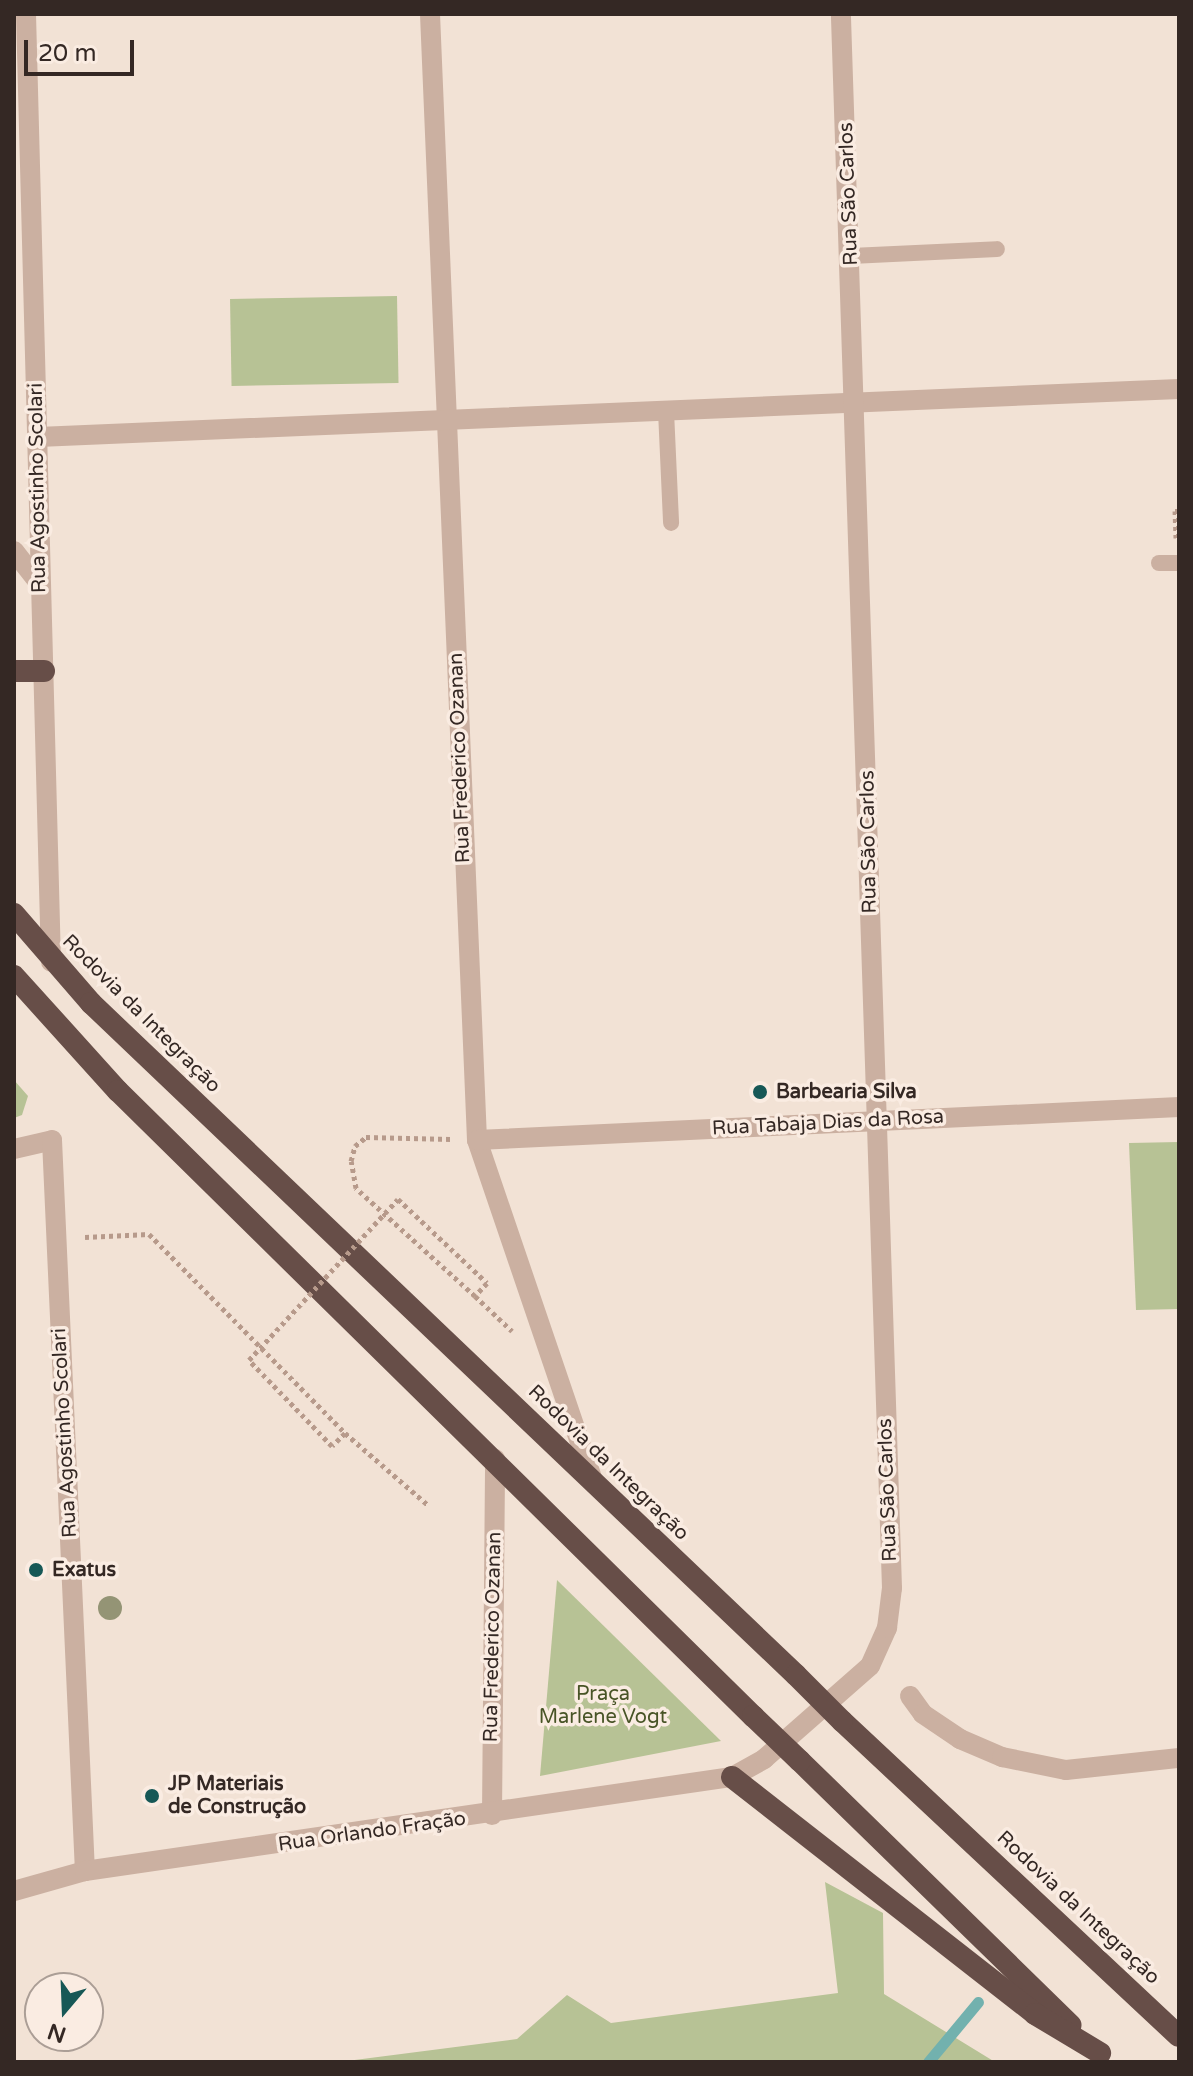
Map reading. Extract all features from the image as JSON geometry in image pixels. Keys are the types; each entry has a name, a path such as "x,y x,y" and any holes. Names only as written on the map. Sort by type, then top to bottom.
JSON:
{"highway":[{"path":"14,671 44,671"},
{"name":"Rodovia da Integração","path":"14,914 51,962 842,1721 1179,2036"},
{"path":"14,976 118,1091 1105,2058"},
{"path":"732,1777 1035,2014 1105,2058"}],"street":[{"name":"Rua Agostinho Scolari","path":"26,14 38,437 37,580 44,671 51,962"},
{"name":"Rua Frederico Ozanan","path":"430,14 443,420 477,1140 594,1483"},
{"name":"Rua São Carlos","path":"732,1777 764,1759 870,1666 887,1628 892,1588 876,1121 858,403 841,14"},
{"path":"38,437 1179,389"},
{"path":"14,551 37,580"},
{"name":"Rua Tabaja Dias da Rosa","path":"477,1140 1179,1107"},
{"name":"Rua Agostinho Scolari","path":"14,1149 52,1140 85,1871"},
{"name":"Rua Frederico Ozanan","path":"492,1815 495,1459"},
{"path":"910,1696 923,1714 960,1739 1002,1757 1066,1770 1179,1758"},
{"name":"Rua Orlando Fração","path":"14,1891 85,1871 492,1815 732,1777"}],"lane":[{"path":"851,256 997,249"},
{"path":"666,411 671,523"},
{"path":"1159,563 1179,563"}],"path":[{"path":"477,1140 366,1137 355,1146 351,1161 356,1188 506,1328"},
{"path":"345,1433 332,1446 249,1360 398,1199 487,1283 475,1296"},
{"path":"56,1239 149,1234 345,1433 428,1505"}],"green space":[{"path":"397,296 399,383 232,386 230,299"},
{"path":"14,1080 28,1096 22,1115 14,1118"},
{"path":"1179,1142 1179,1309 1136,1310 1129,1143"},
{"name":"Praça Marlene Vogt","path":"557,1580 721,1741 540,1776"},
{"path":"825,1882 883,1913 884,1994 995,2062 339,2062 517,2039 567,1995 611,2023 838,1993"}],"waterway":[{"path":"928,2062 978,2002"}],"place":[{"name":"Barbearia Silva","path":"760,1092"},
{"name":"Exatus","path":"36,1570"},
{"name":"JP Materiais de Construção","path":"152,1796"}]}
